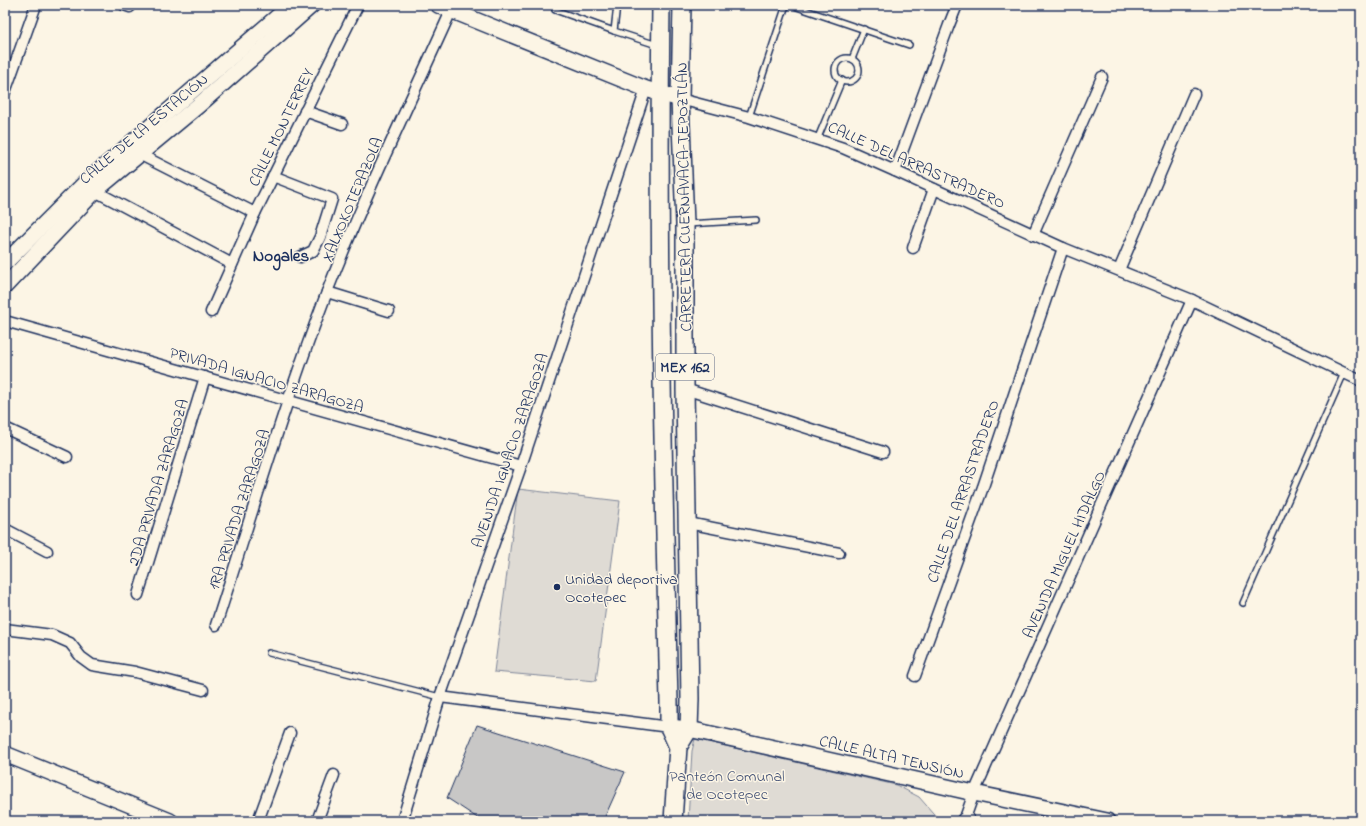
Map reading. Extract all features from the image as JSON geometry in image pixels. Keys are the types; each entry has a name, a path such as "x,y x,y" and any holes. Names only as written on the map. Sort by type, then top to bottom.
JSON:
{"main road":[{"name":"CARRETERA CUERNAVACA-TEPOZTLÁN","path":"661,5 660,46 653,91 669,727 678,747"},
{"name":"CARRETERA CUERNAVACA-TEPOZTLÁN","path":"673,821 678,747 689,729 690,700 685,389 685,224 680,99 682,5"}],"street":[{"path":"5,92 36,5"},
{"name":"CALLE DE LA ESTACIÓN","path":"5,263 83,185 125,147 184,99 291,5"},
{"name":"CALLE DE LA ESTACIÓN","path":"5,286 95,191 200,104 312,5"},
{"name":"CALLE MONTERREY","path":"211,312 255,213 304,111 358,5"},
{"path":"895,171 957,5"},
{"name":"CALLE DEL ARRASTRADERO","path":"444,8 653,91 749,117 843,148 1033,235 1192,300 1361,381"},
{"name":"XALXOKOTEPAZOLA","path":"288,402 327,292 444,8"},
{"path":"1033,235 1102,77"},
{"name":"AVENIDA IGNACIO ZARAGOZA","path":"402,821 440,697 653,91"},
{"path":"1119,270 1194,94"},
{"path":"304,111 342,124"},
{"path":"125,147 255,213"},
{"path":"273,176 332,199 320,237 313,251 300,257"},
{"path":"913,248 934,189"},
{"path":"95,191 232,264"},
{"name":"CALLE DEL ARRASTRADERO","path":"915,676 983,487 1063,248"},
{"path":"327,292 389,311"},
{"name":"AVENIDA MIGUEL HIDALGO","path":"965,821 974,793 1192,300"},
{"name":"PRIVADA IGNACIO ZARAGOZA","path":"5,321 288,402 521,466"},
{"name":"2DA PRIVADA ZARAGOZA","path":"138,596 204,377"},
{"path":"685,389 883,452"},
{"name":"1RA PRIVADA ZARAGOZA","path":"216,625 288,402"},
{"path":"5,428 67,457"},
{"path":"688,523 840,553"},
{"path":"5,529 47,551"},
{"path":"5,629 52,635 70,642 81,657 92,665 135,672 203,690"},
{"path":"440,697 669,727"},
{"name":"CALLE ALTA TENSIÓN","path":"669,727 689,729 974,793 1107,821"},
{"path":"258,821 290,732"},
{"path":"5,754 170,821"},
{"path":"317,821 334,775"}],"lane":[{"path":"556,5 555,10 660,46"},
{"path":"614,31 617,5"},
{"path":"749,117 788,6 909,44"},
{"path":"852,59 864,29"},
{"path":"842,59 852,59 857,62 859,73 857,78 847,82 838,77 836,67 838,62 842,59"},
{"path":"816,140 842,80"},
{"path":"685,224 756,220"},
{"path":"1243,603 1344,373"},
{"path":"269,653 440,697"}],"green space":[{"name":"Unidad deportiva Ocotepec","path":"518,489 620,501 596,681 494,672"},
{"name":"Panteón Comunal de Ocotepec","path":"695,739 896,785 919,797 940,821 688,821 692,751"}],"building":[{"path":"477,725 625,772 603,821 482,821 447,798"}],"place":[{"name":"Unidad deportiva Ocotepec","path":"557,587"}],"district":[{"name":"Nogales","path":"281,255"}]}
